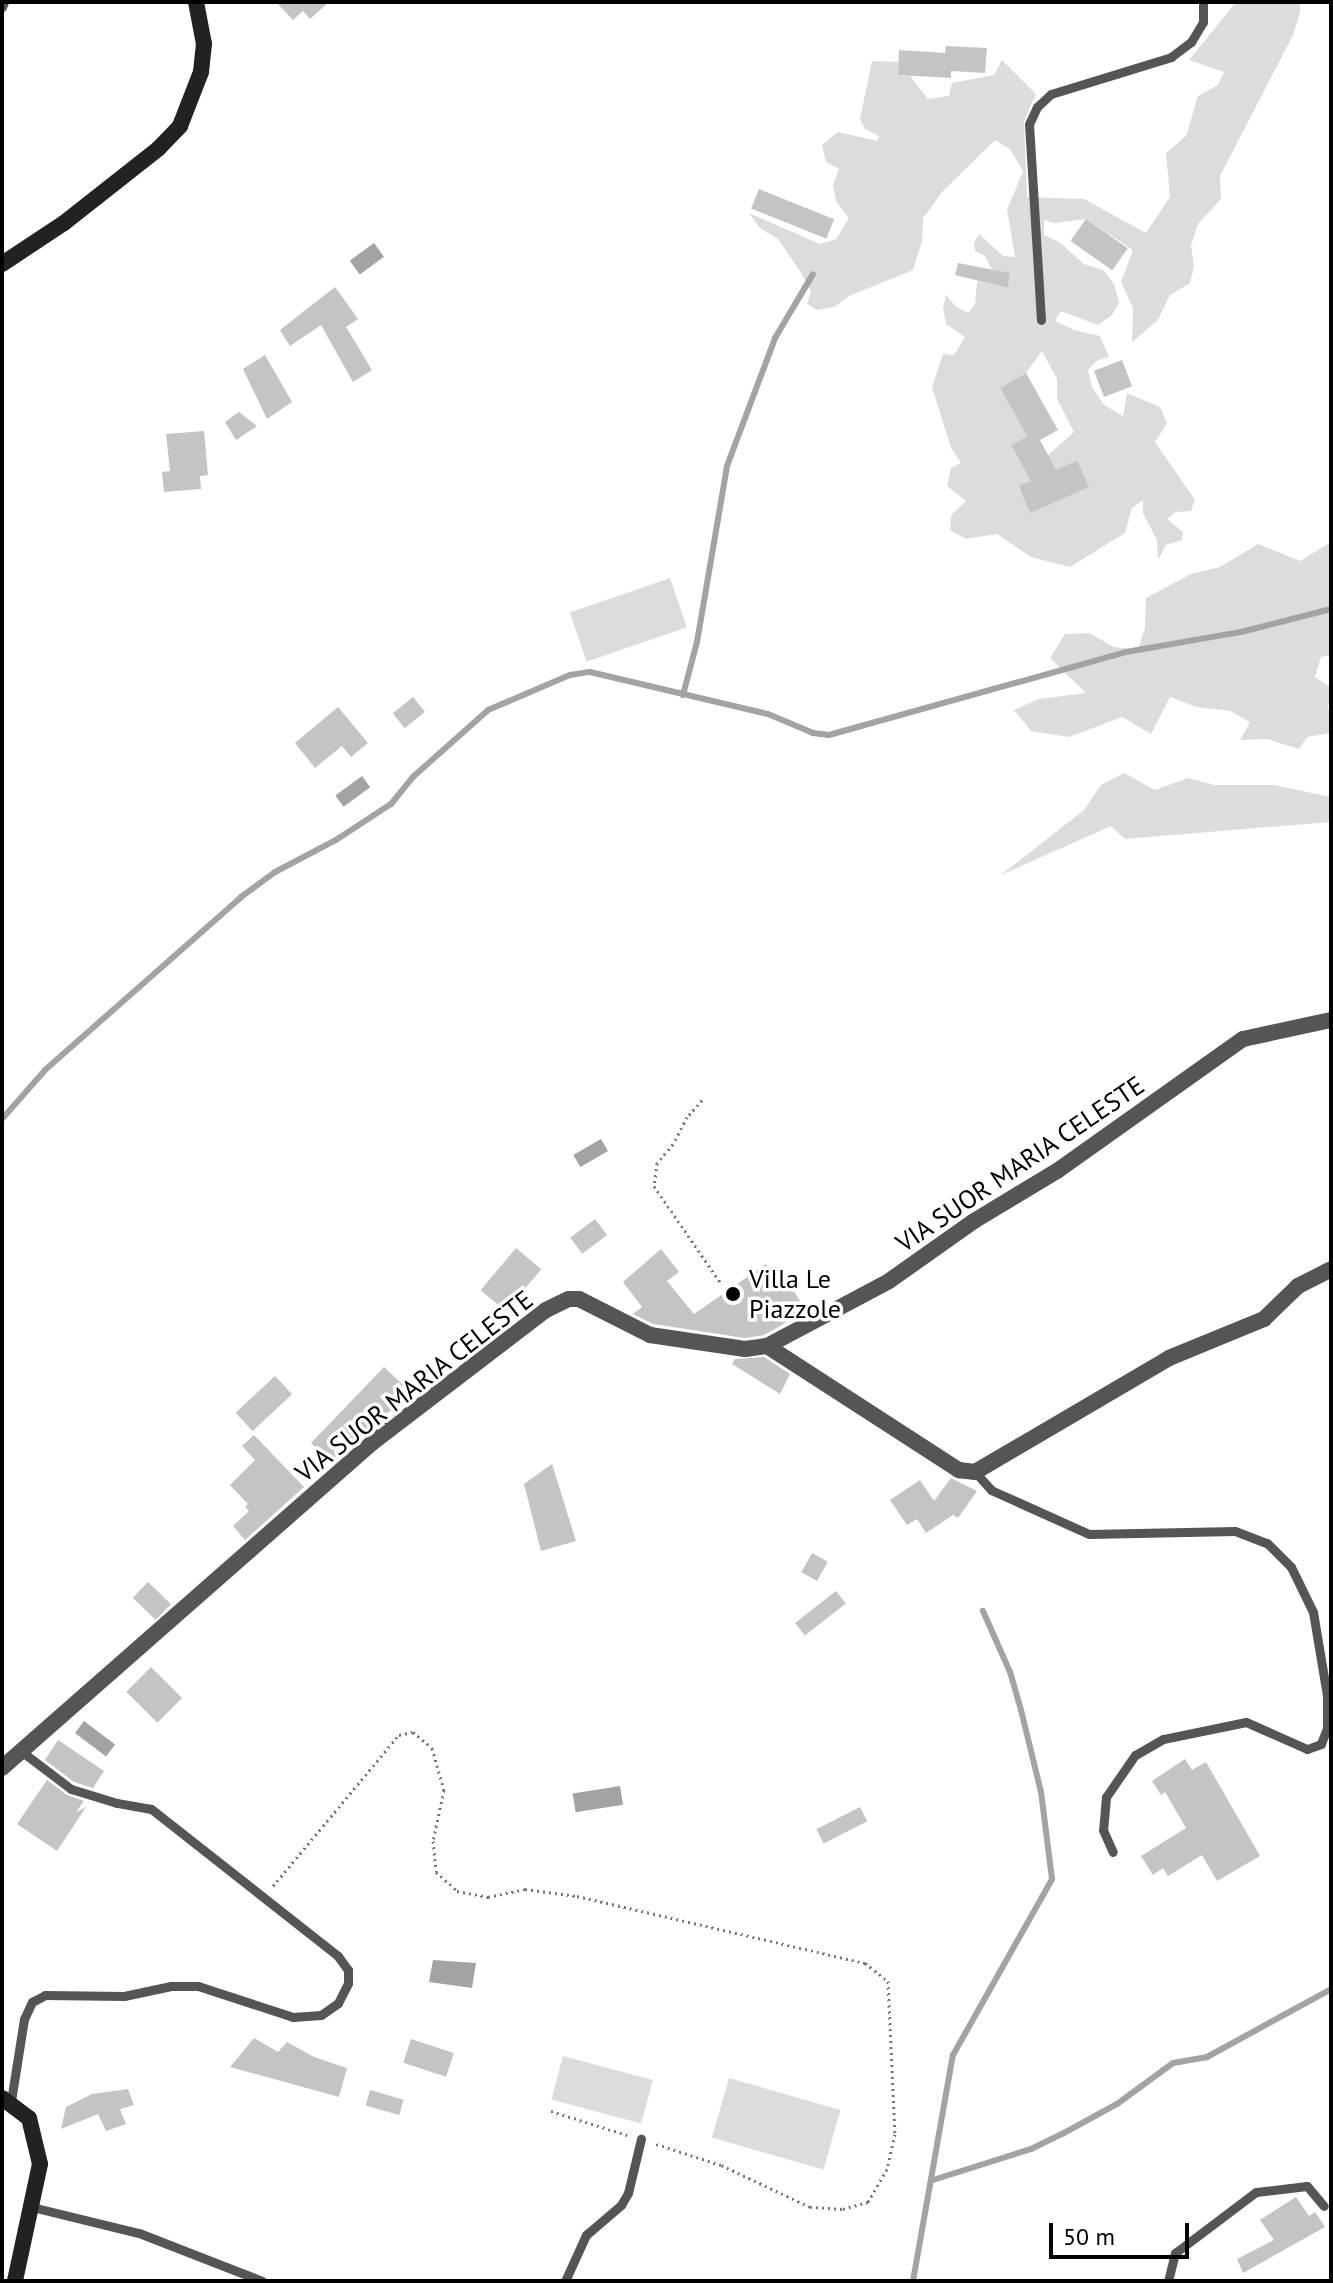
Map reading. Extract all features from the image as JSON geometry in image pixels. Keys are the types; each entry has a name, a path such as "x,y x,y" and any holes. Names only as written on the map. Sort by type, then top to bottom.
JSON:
{"street":[{"path":"2,264 64,223 158,149 180,126 201,72 204,44 196,2"},
{"name":"VIA SUOR MARIA CELESTE","path":"2,1768 372,1443 546,1310 569,1299 579,1299 650,1335 745,1349 767,1346 889,1281 974,1221 1057,1171 1243,1039 1331,1020"},
{"path":"767,1346 959,1470 975,1472 1169,1358 1264,1319 1298,1286 1331,1269"},
{"path":"6,2099 29,2118 37,2139 40,2164 15,2281"}],"lane":[{"path":"1041,320 1029,124 1037,107 1051,94 1171,57 1191,42 1203,22 1203,2"},
{"path":"975,1472 991,1490 1089,1534 1235,1531 1267,1543 1291,1567 1313,1612 1327,1696 1327,1728 1321,1744 1307,1749 1246,1722 1163,1739 1135,1755 1106,1797 1103,1830 1113,1852"},
{"path":"6,2099 24,2019 32,2002 45,1995 124,1996 171,1986 198,1986 293,2017 321,2015 338,2003 348,1983 348,1970 338,1956 151,1809 117,1803 71,1789 21,1751"},
{"path":"565,2281 586,2235 621,2205 628,2193 641,2139"},
{"path":"1168,2281 1175,2253 1256,2192 1307,2186 1324,2206"},
{"path":"32,2207 139,2233 262,2281"}],"path":[{"path":"702,1100 657,1163 654,1186 722,1285"},
{"path":"263,1898 399,1735 413,1732 432,1748 444,1790 433,1841 436,1872 457,1891 488,1897 525,1889 577,1896 865,1963 888,1981 895,2134 887,2169 868,2202 842,2209 810,2207 721,2165 551,2111"}],"shaded area":[{"path":"1236,2 1300,2 1293,35 1220,176 1221,199 1198,224 1191,246 1194,266 1190,283 1170,295 1158,320 1132,342 1133,308 1121,282 1133,250 1086,219 1055,223 1044,220 1044,235 1059,242 1084,264 1103,270 1114,284 1119,302 1112,315 1098,325 1061,311 1055,321 1074,330 1100,336 1109,357 1096,361 1088,370 1092,387 1104,405 1123,416 1127,393 1160,407 1167,423 1155,442 1195,500 1191,511 1176,512 1167,519 1183,532 1182,540 1166,545 1158,560 1157,540 1143,513 1143,500 1132,508 1125,533 1070,567 1031,557 997,534 966,539 950,530 951,515 966,501 947,486 951,468 961,463 951,448 932,387 943,354 954,355 965,337 946,324 943,308 946,295 955,306 968,313 975,305 977,281 1008,288 1010,274 992,270 985,256 975,251 974,243 979,234 1003,256 1015,257 1007,210 1023,171 1010,149 995,140 943,191 923,218 922,241 913,270 849,296 834,307 817,310 807,304 811,291 800,271 778,239 760,228 749,213 820,244 836,239 849,218 836,201 833,185 839,169 826,162 822,145 838,132 877,141 879,136 865,129 860,119 872,61 898,62 898,75 910,76 928,99 949,96 952,83 994,75 1002,60 1036,94 1024,121 1027,197 1084,199 1146,233 1170,197 1166,153 1186,136 1198,96 1218,85 1224,72 1189,60","holes":["1042,351 1057,379 1057,399 1074,432 1048,455 1024,468 1011,445 1027,436 1000,388 1026,373"]},
{"path":"374,243 384,257 360,274 350,261"},
{"path":"1331,542 1331,655 1321,657 1315,677 1331,688 1328,708 1331,733 1307,737 1299,749 1267,739 1240,740 1250,722 1230,711 1196,707 1170,697 1151,734 1122,717 1069,737 1031,731 1014,710 1039,699 1086,693 1050,658 1065,634 1089,633 1114,647 1138,650 1145,628 1146,598 1191,574 1220,567 1258,544 1300,561"},
{"path":"670,578 687,627 587,662 570,613"},
{"path":"1124,773 1155,790 1188,778 1214,785 1274,785 1331,797 1331,822 1125,839 1111,826 1001,875 1084,810 1101,785"},
{"path":"362,776 370,787 344,807 335,795"},
{"path":"601,1139 608,1151 580,1167 573,1155"},
{"path":"84,1721 115,1744 106,1756 75,1733"},
{"path":"620,1786 623,1805 576,1812 573,1794"},
{"path":"433,1960 476,1963 472,1988 429,1982"},
{"path":"563,2056 653,2080 641,2124 551,2099"},
{"path":"729,2078 841,2110 823,2170 712,2138"}],"building":[{"path":"276,2 329,2 310,19 303,11 293,20"},
{"path":"946,46 987,48 985,73 951,71 951,78 898,75 899,50 945,53"},
{"path":"759,189 834,219 826,239 751,208"},
{"path":"1086,219 1128,248 1112,270 1071,241"},
{"path":"958,263 1010,273 1008,288 955,275"},
{"path":"335,287 358,319 346,327 372,370 353,382 321,325 290,346 280,330"},
{"path":"265,355 292,402 267,419 243,369"},
{"path":"1122,360 1132,386 1104,397 1094,371"},
{"path":"1026,373 1058,430 1040,440 1056,470 1077,461 1089,487 1030,513 1019,486 1031,481 1011,445 1027,436 1000,388"},
{"path":"239,412 257,426 236,440 225,422"},
{"path":"204,431 208,475 200,476 201,489 164,492 162,472 170,471 166,434"},
{"path":"413,697 425,712 405,728 393,713"},
{"path":"338,707 368,743 351,757 342,746 315,768 295,743"},
{"path":"595,1219 607,1235 582,1254 570,1238"},
{"path":"516,1248 541,1269 506,1311 481,1290"},
{"path":"661,1249 679,1272 667,1281 694,1314 766,1264 774,1275 782,1271 806,1311 764,1335 745,1338 653,1324 633,1314 642,1307 623,1282"},
{"path":"764,1357 790,1374 780,1394 732,1364 735,1359"},
{"path":"384,1367 415,1396 387,1413 332,1463 311,1443"},
{"path":"275,1376 292,1394 253,1431 236,1413"},
{"path":"254,1435 304,1487 245,1540 233,1526 249,1511 245,1507 248,1504 230,1485 255,1460 242,1446"},
{"path":"552,1464 576,1541 541,1551 524,1484"},
{"path":"951,1478 977,1491 958,1518 953,1515 926,1533 917,1519 907,1525 890,1500 920,1480 934,1501"},
{"path":"812,1553 828,1562 817,1581 801,1572"},
{"path":"148,1582 171,1604 156,1620 133,1598"},
{"path":"836,1591 846,1604 805,1636 795,1623"},
{"path":"151,1667 182,1698 157,1723 126,1692"},
{"path":"58,1740 104,1771 93,1788 74,1782 45,1760"},
{"path":"1185,1759 1192,1770 1206,1762 1260,1856 1217,1881 1202,1855 1168,1876 1163,1868 1153,1875 1141,1856 1186,1828 1165,1792 1161,1795 1152,1781"},
{"path":"47,1780 67,1795 84,1801 76,1812 86,1807 57,1851 17,1824"},
{"path":"860,1807 867,1821 824,1844 816,1829"},
{"path":"254,2038 278,2052 287,2042 314,2057 347,2068 339,2097 230,2067"},
{"path":"411,2039 454,2053 446,2077 403,2063"},
{"path":"128,2089 134,2105 120,2109 126,2124 106,2131 98,2114 61,2129 66,2107 92,2094"},
{"path":"370,2090 404,2100 399,2115 366,2105"},
{"path":"1296,2197 1309,2216 1315,2212 1325,2227 1243,2273 1237,2259 1274,2240 1260,2220"}],"waterway":[{"path":"683,695 697,642 727,466 775,338 813,274"},
{"path":"2,1119 45,1070 241,897 275,872 336,840 391,804 414,776 488,710 570,675 590,672 768,714 813,733 829,735 1126,652 1241,632 1331,609"},
{"path":"913,2281 953,2055 1052,1879 1041,1792 1021,1710 1010,1672 983,1611"},
{"path":"933,2180 1031,2149 1117,2104 1173,2063 1207,2057 1331,1989"}],"place":[{"name":"Villa Le Piazzole","path":"733,1294"}]}
